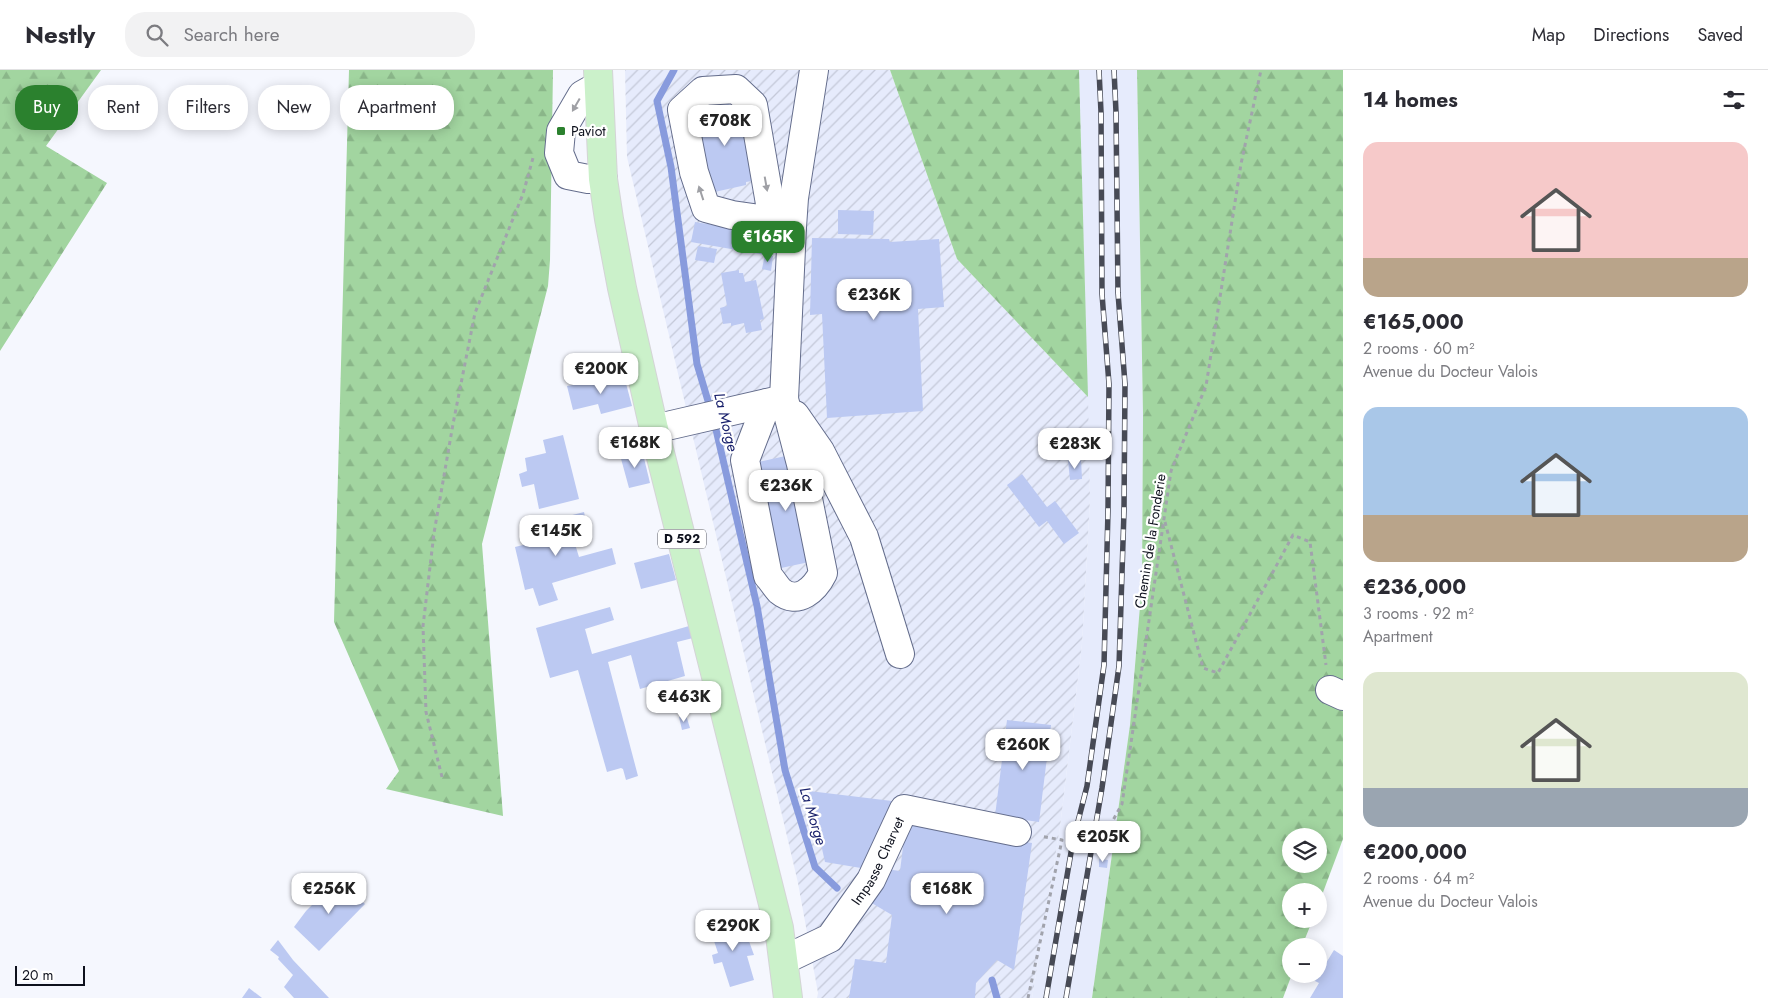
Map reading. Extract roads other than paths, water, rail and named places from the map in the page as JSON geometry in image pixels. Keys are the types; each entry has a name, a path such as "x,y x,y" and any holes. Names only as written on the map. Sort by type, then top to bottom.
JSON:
{"main road":[{"name":"D 592","path":"598,78 603,179 622,288 654,429 779,928 788,998"}],"street":[{"path":"782,224 794,198 814,70"},
{"path":"598,78 582,95 561,131 559,153 568,175 588,179 603,179"},
{"path":"775,401 801,464 823,573 817,585 806,595 790,597 780,591 768,576 745,460 775,401 782,224 753,106 736,89 703,91 682,110 694,172 706,208 782,224"},
{"path":"654,429 775,401"},
{"path":"775,401 820,451 864,537 900,654"},
{"name":"Impasse Charvet","path":"784,960 830,938 871,880 904,809 1017,832"}],"waterway":[{"name":"La Morge","path":"674,70 657,101 671,167 697,364 711,411"},
{"name":"La Morge","path":"714,421 757,606 785,770 815,867 837,888"},
{"name":"La Morge","path":"992,980 997,998"}],"railway":[{"path":"1046,998 1073,841 1087,786 1104,665 1109,384 1102,294 1099,70"},
{"path":"1066,998 1102,788 1119,666 1124,511 1125,384 1118,293 1114,70"}],"place":[{"name":"Paviot","path":"561,131"}]}
